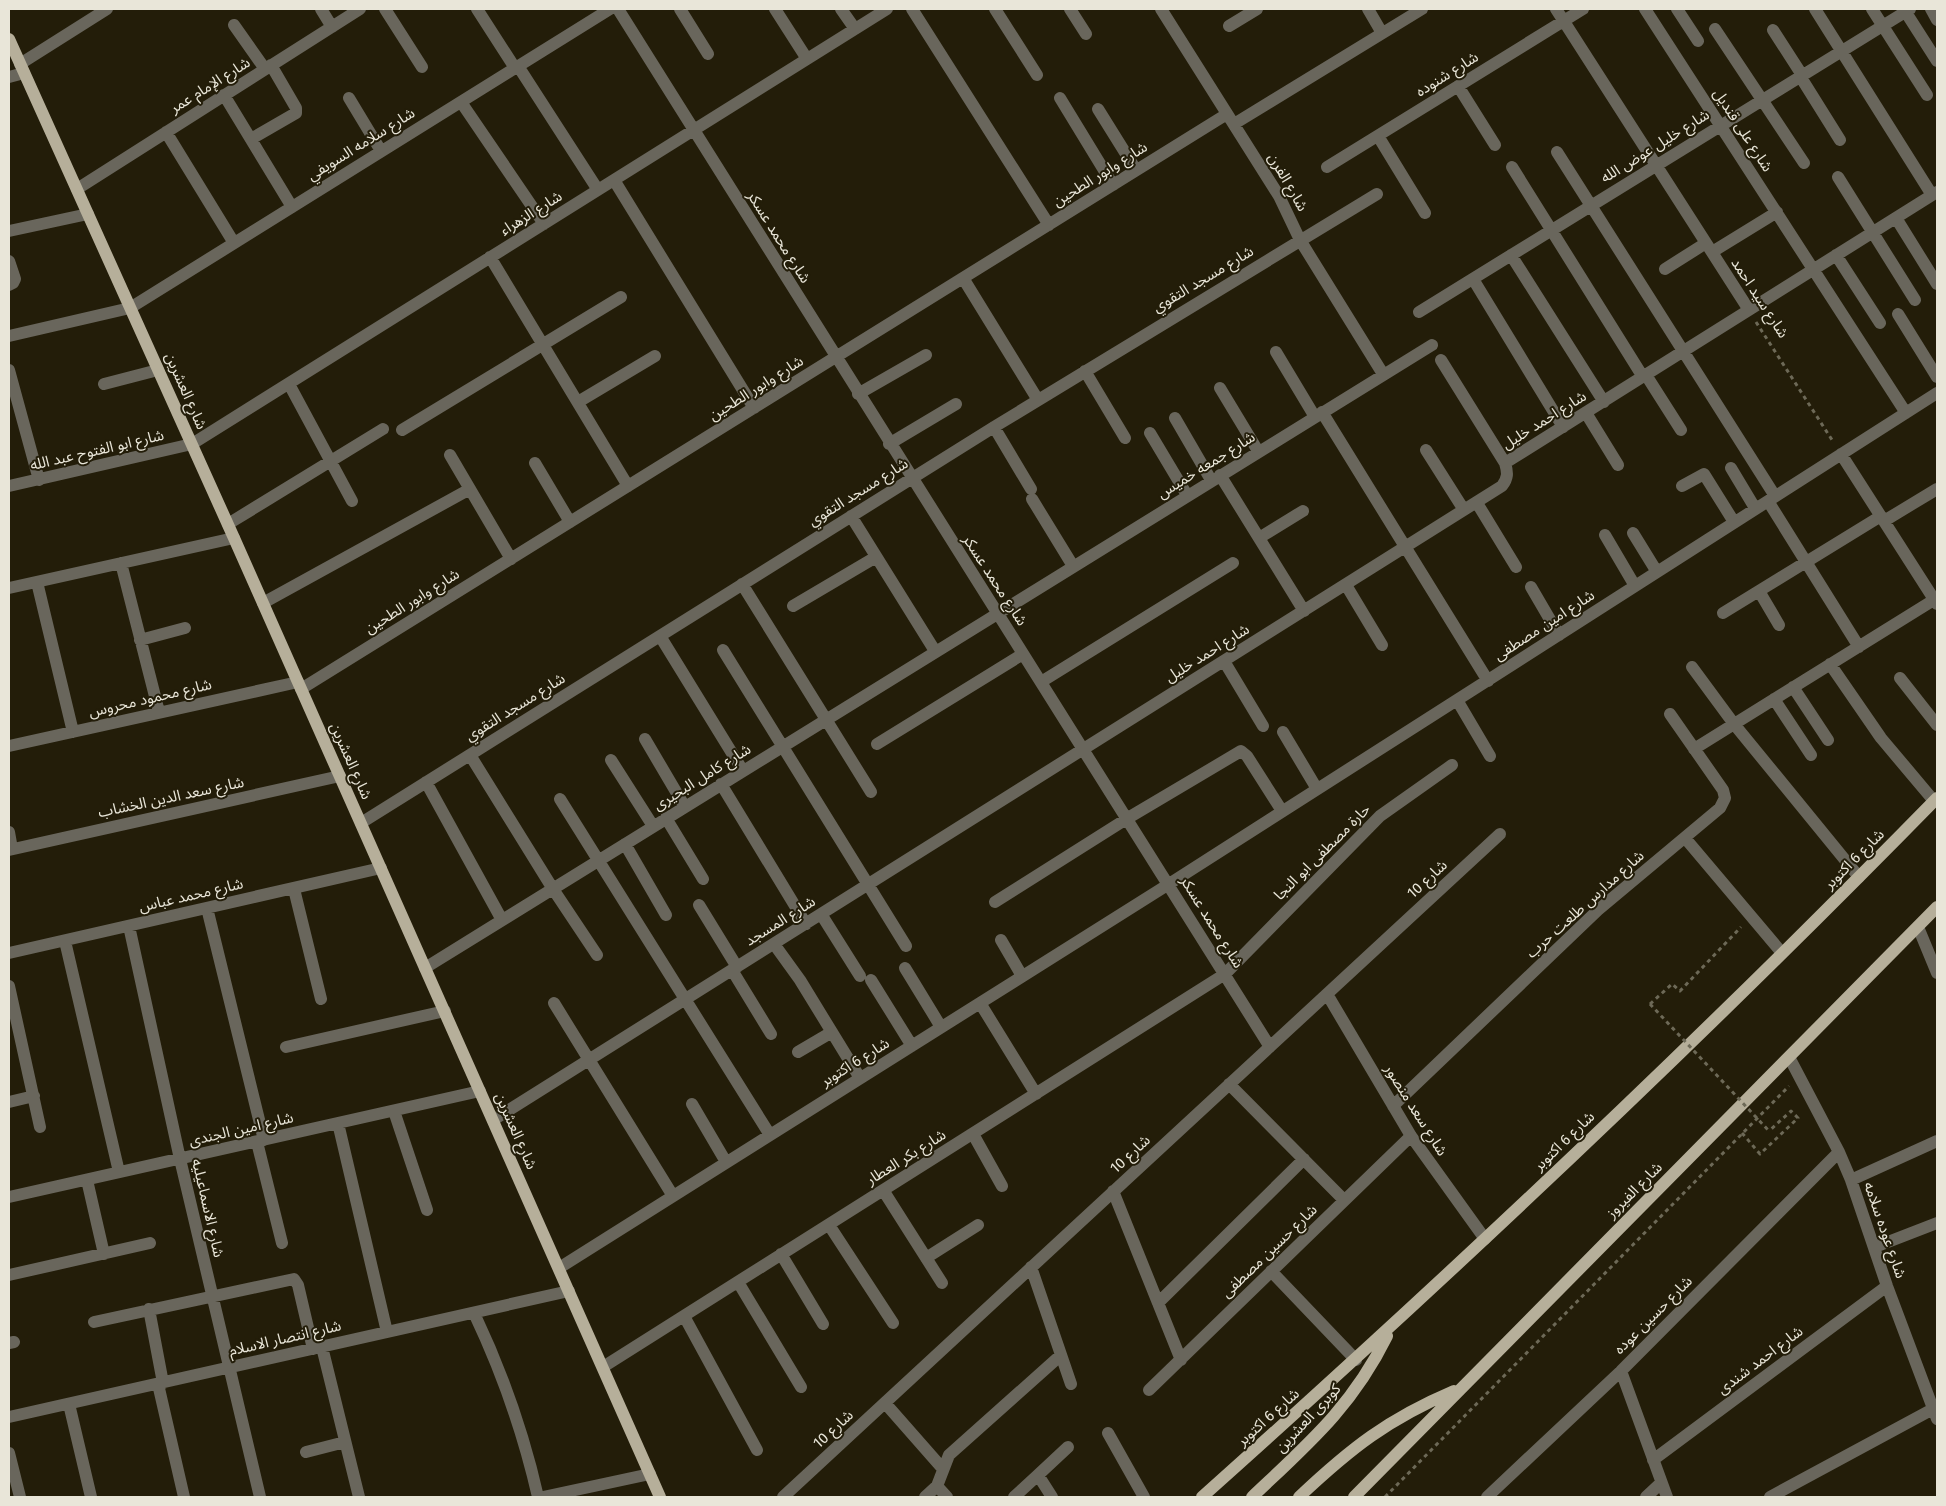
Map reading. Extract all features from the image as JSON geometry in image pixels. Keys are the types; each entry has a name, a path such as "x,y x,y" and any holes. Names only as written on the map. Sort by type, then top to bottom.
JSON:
{"main road":[{"name":"شارع العشرين","path":"9,39 300,685 660,1497"},
{"name":"شارع 6 اكتوبر","path":"1202,1497 1356,1360 1485,1239 1782,953 1936,799"},
{"name":"شارع الفيروز","path":"1354,1497 1937,907"},
{"name":"كوبرى العشرين","path":"1252,1497 1324,1428 1351,1397 1373,1363 1391,1327"},
{"path":"1299,1497 1350,1450 1384,1426 1421,1405 1459,1389"}],"street":[{"path":"9,77 107,9"},
{"path":"321,9 332,27"},
{"name":"شارع الإمام عمر","path":"76,189 360,9"},
{"path":"385,9 422,67"},
{"path":"477,9 598,190"},
{"name":"شارع سلامه السويفي","path":"9,336 130,308 610,9"},
{"name":"شارع محمد عسكر","path":"618,9 889,444 1085,749 1270,1047"},
{"path":"680,9 708,54"},
{"path":"775,9 807,59"},
{"path":"841,9 855,29"},
{"name":"شارع الزهراء","path":"192,444 887,9"},
{"path":"912,9 1049,225"},
{"path":"995,9 1037,75"},
{"path":"1070,9 1086,34"},
{"name":"شارع الفرن","path":"1161,9 1279,196 1300,240 1383,374"},
{"path":"1368,9 1382,33"},
{"name":"شارع وابور الطحين","path":"300,685 511,559 1136,170 1230,119 1422,9"},
{"name":"شارع سيد احمد","path":"1556,9 1749,310"},
{"name":"شارع شنوده","path":"1327,167 1583,9"},
{"name":"شارع على قنديل","path":"1645,9 1906,413"},
{"path":"1678,9 1698,41"},
{"path":"1815,9 1935,194"},
{"path":"1872,9 1926,94"},
{"path":"1931,9 1937,20"},
{"path":"1907,10 1937,61"},
{"name":"شارع خليل عوض الله","path":"1419,312 1907,10"},
{"path":"1229,26 1248,11"},
{"path":"234,25 268,67 296,108 296,113 251,139"},
{"path":"1715,29 1804,163"},
{"path":"1773,30 1840,140"},
{"path":"1458,86 1495,145"},
{"path":"224,95 292,207"},
{"path":"349,98 381,151"},
{"path":"1060,98 1113,185"},
{"path":"461,102 544,224"},
{"path":"1098,110 1136,170"},
{"path":"166,132 234,243"},
{"path":"1378,136 1426,213"},
{"path":"1557,152 1683,352 1771,498 1806,562 1859,647"},
{"path":"1512,167 1681,430"},
{"path":"1838,177 1915,300"},
{"path":"614,180 754,408"},
{"name":"شارع مسجد التقوي","path":"361,823 911,478 1376,194"},
{"name":"شارع احمد خليل","path":"1085,749 1502,486 1508,471 1505,463 1935,194"},
{"path":"1665,269 1777,212"},
{"path":"9,231 88,214"},
{"path":"1896,218 1937,284"},
{"path":"1511,255 1604,402"},
{"path":"1836,255 1880,323"},
{"path":"490,257 628,486"},
{"path":"9,261 15,279 13,284 9,285"},
{"path":"963,278 1038,400"},
{"path":"1473,279 1563,427"},
{"path":"402,430 621,297"},
{"path":"1898,314 1937,376"},
{"name":"شارع جمعه خميس","path":"997,613 1432,345"},
{"path":"1276,352 1405,547 1488,681"},
{"path":"858,394 926,355"},
{"path":"578,402 655,356"},
{"path":"1441,360 1505,463"},
{"path":"9,370 39,480"},
{"path":"104,384 158,370"},
{"path":"1085,371 1126,438"},
{"path":"288,384 352,500"},
{"path":"1220,388 1258,452"},
{"name":"شارع امين مصطفى","path":"1169,884 1937,393"},
{"path":"889,444 956,404"},
{"path":"1586,413 1618,465"},
{"path":"1175,418 1259,538 1304,611"},
{"path":"994,427 1073,566"},
{"path":"228,524 383,428"},
{"path":"1150,433 1187,496"},
{"name":"شارع ابو الفتوح عبد الله","path":"9,486 192,444"},
{"path":"1426,450 1464,510"},
{"path":"1694,749 1830,664 1936,601 1841,454"},
{"path":"450,455 511,559"},
{"path":"535,463 570,522"},
{"path":"1731,468 1755,508"},
{"path":"1682,486 1704,474 1734,522"},
{"path":"263,603 470,489"},
{"path":"1723,613 1806,562 1937,489"},
{"path":"1476,503 1516,567"},
{"path":"1259,538 1303,511"},
{"path":"851,516 935,651"},
{"path":"1633,533 1656,572"},
{"path":"1605,535 1635,586"},
{"path":"9,588 234,538"},
{"path":"794,606 876,557"},
{"path":"121,563 159,712"},
{"path":"1042,682 1233,563"},
{"path":"37,582 72,732"},
{"path":"742,584 871,792"},
{"path":"1346,585 1382,645"},
{"path":"1531,587 1559,635"},
{"path":"1759,590 1779,625"},
{"name":"شارع كامل البحيرى","path":"425,968 997,613"},
{"path":"140,640 185,628"},
{"path":"660,636 743,771"},
{"path":"723,650 781,747 906,946"},
{"path":"877,744 1023,654"},
{"path":"1224,661 1263,726"},
{"path":"1830,664 1881,738 1936,799"},
{"path":"1692,667 1734,724 1859,877"},
{"path":"1900,678 1937,726"},
{"name":"شارع محمود محروس","path":"9,746 159,712 300,685"},
{"path":"1793,687 1828,740"},
{"path":"1774,699 1811,756"},
{"path":"1457,700 1490,756"},
{"name":"شارع مدارس طلعت حرب","path":"1393,1106 1598,910 1720,808 1725,798 1722,790 1670,714"},
{"path":"1283,732 1317,789"},
{"path":"645,739 685,807"},
{"name":"شارع المسجد","path":"493,1120 1085,749"},
{"path":"995,902 1128,818 1241,751 1247,756 1282,811"},
{"path":"470,755 552,889 597,955"},
{"path":"611,760 653,826"},
{"name":"حارة مصطفى ابو النجا","path":"1225,974 1380,816 1452,765"},
{"name":"شارع سعد الدين الخشاب","path":"11,849 340,776"},
{"path":"426,782 502,920"},
{"path":"721,784 806,924"},
{"path":"560,799 770,1135"},
{"path":"666,818 703,880"},
{"path":"9,832 11,849"},
{"name":"شارع 10","path":"783,1497 1500,834"},
{"path":"1685,838 1782,953"},
{"path":"625,844 666,915"},
{"name":"شارع محمد عباس","path":"9,953 381,868"},
{"name":"شارع 6 اكتوبر","path":"559,1268 1169,884"},
{"path":"294,888 320,999"},
{"path":"699,905 771,1034"},
{"path":"207,908 261,1141 282,1243"},
{"path":"821,914 912,1046"},
{"name":"شارع الاسماعيليه","path":"129,926 180,1159 260,1497"},
{"path":"1918,927 1937,973"},
{"path":"1001,940 1022,976"},
{"path":"65,941 119,1172"},
{"path":"774,944 800,980 860,1078"},
{"path":"905,968 942,1027"},
{"name":"شارع بكر العطار","path":"603,1367 1225,974"},
{"path":"9,986 40,1127"},
{"name":"شارع سعد منصور","path":"1327,994 1411,1136 1485,1239"},
{"path":"554,1003 673,1196"},
{"path":"980,1003 1036,1094"},
{"path":"286,1047 445,1012"},
{"path":"798,1052 832,1032"},
{"name":"شارع عوده سلامه","path":"1789,1057 1839,1152 1851,1180 1887,1286 1935,1407"},
{"path":"1229,1084 1344,1200"},
{"name":"شارع امين الجندى","path":"9,1197 480,1091"},
{"path":"9,1102 34,1096"},
{"path":"692,1104 726,1162"},
{"path":"394,1111 426,1210"},
{"path":"338,1124 387,1332"},
{"path":"972,1134 1002,1186"},
{"name":"شارع حسين مصطفى","path":"1149,1390 1411,1136"},
{"path":"1851,1180 1937,1141"},
{"name":"شارع حسين عوده","path":"1487,1497 1621,1371 1839,1152"},
{"path":"1158,1303 1304,1159"},
{"path":"87,1180 104,1254"},
{"path":"883,1190 942,1283"},
{"path":"1113,1192 1181,1360"},
{"path":"1875,1247 1937,1223"},
{"path":"829,1225 894,1323"},
{"path":"926,1258 978,1225"},
{"path":"9,1275 150,1243"},
{"path":"782,1254 823,1324"},
{"path":"1032,1267 1071,1384"},
{"path":"1271,1271 1356,1360"},
{"path":"94,1322 294,1278 298,1285 318,1348 359,1497"},
{"path":"738,1282 801,1387"},
{"name":"شارع احمد شندى","path":"1653,1460 1887,1286"},
{"name":"شارع انتصار الاسلام","path":"9,1418 569,1291"},
{"path":"149,1310 161,1383 184,1497"},
{"path":"474,1313 495,1357 513,1403 528,1450 538,1497"},
{"path":"684,1316 757,1450"},
{"path":"925,1497 937,1486 949,1455 1061,1355"},
{"path":"1621,1371 1667,1497"},
{"path":"885,1403 943,1469"},
{"path":"69,1404 92,1497"},
{"path":"1770,1497 1935,1407"},
{"path":"1108,1433 1144,1497"},
{"path":"306,1452 345,1442"},
{"path":"1014,1497 1068,1447"},
{"path":"9,1453 15,1489"},
{"path":"543,1497 650,1474"},
{"path":"1038,1476 1052,1497"},
{"path":"1646,1497 1661,1482"},
{"path":"937,1486 947,1497"}],"path":[{"name":"شارع سيد احمد","path":"1749,310 1841,454"},
{"path":"1742,1133 1760,1154 1798,1118 1790,1111 1769,1131 1650,1004 1672,984 1680,991 1751,918"},
{"path":"1385,1497 1798,1076"}]}
